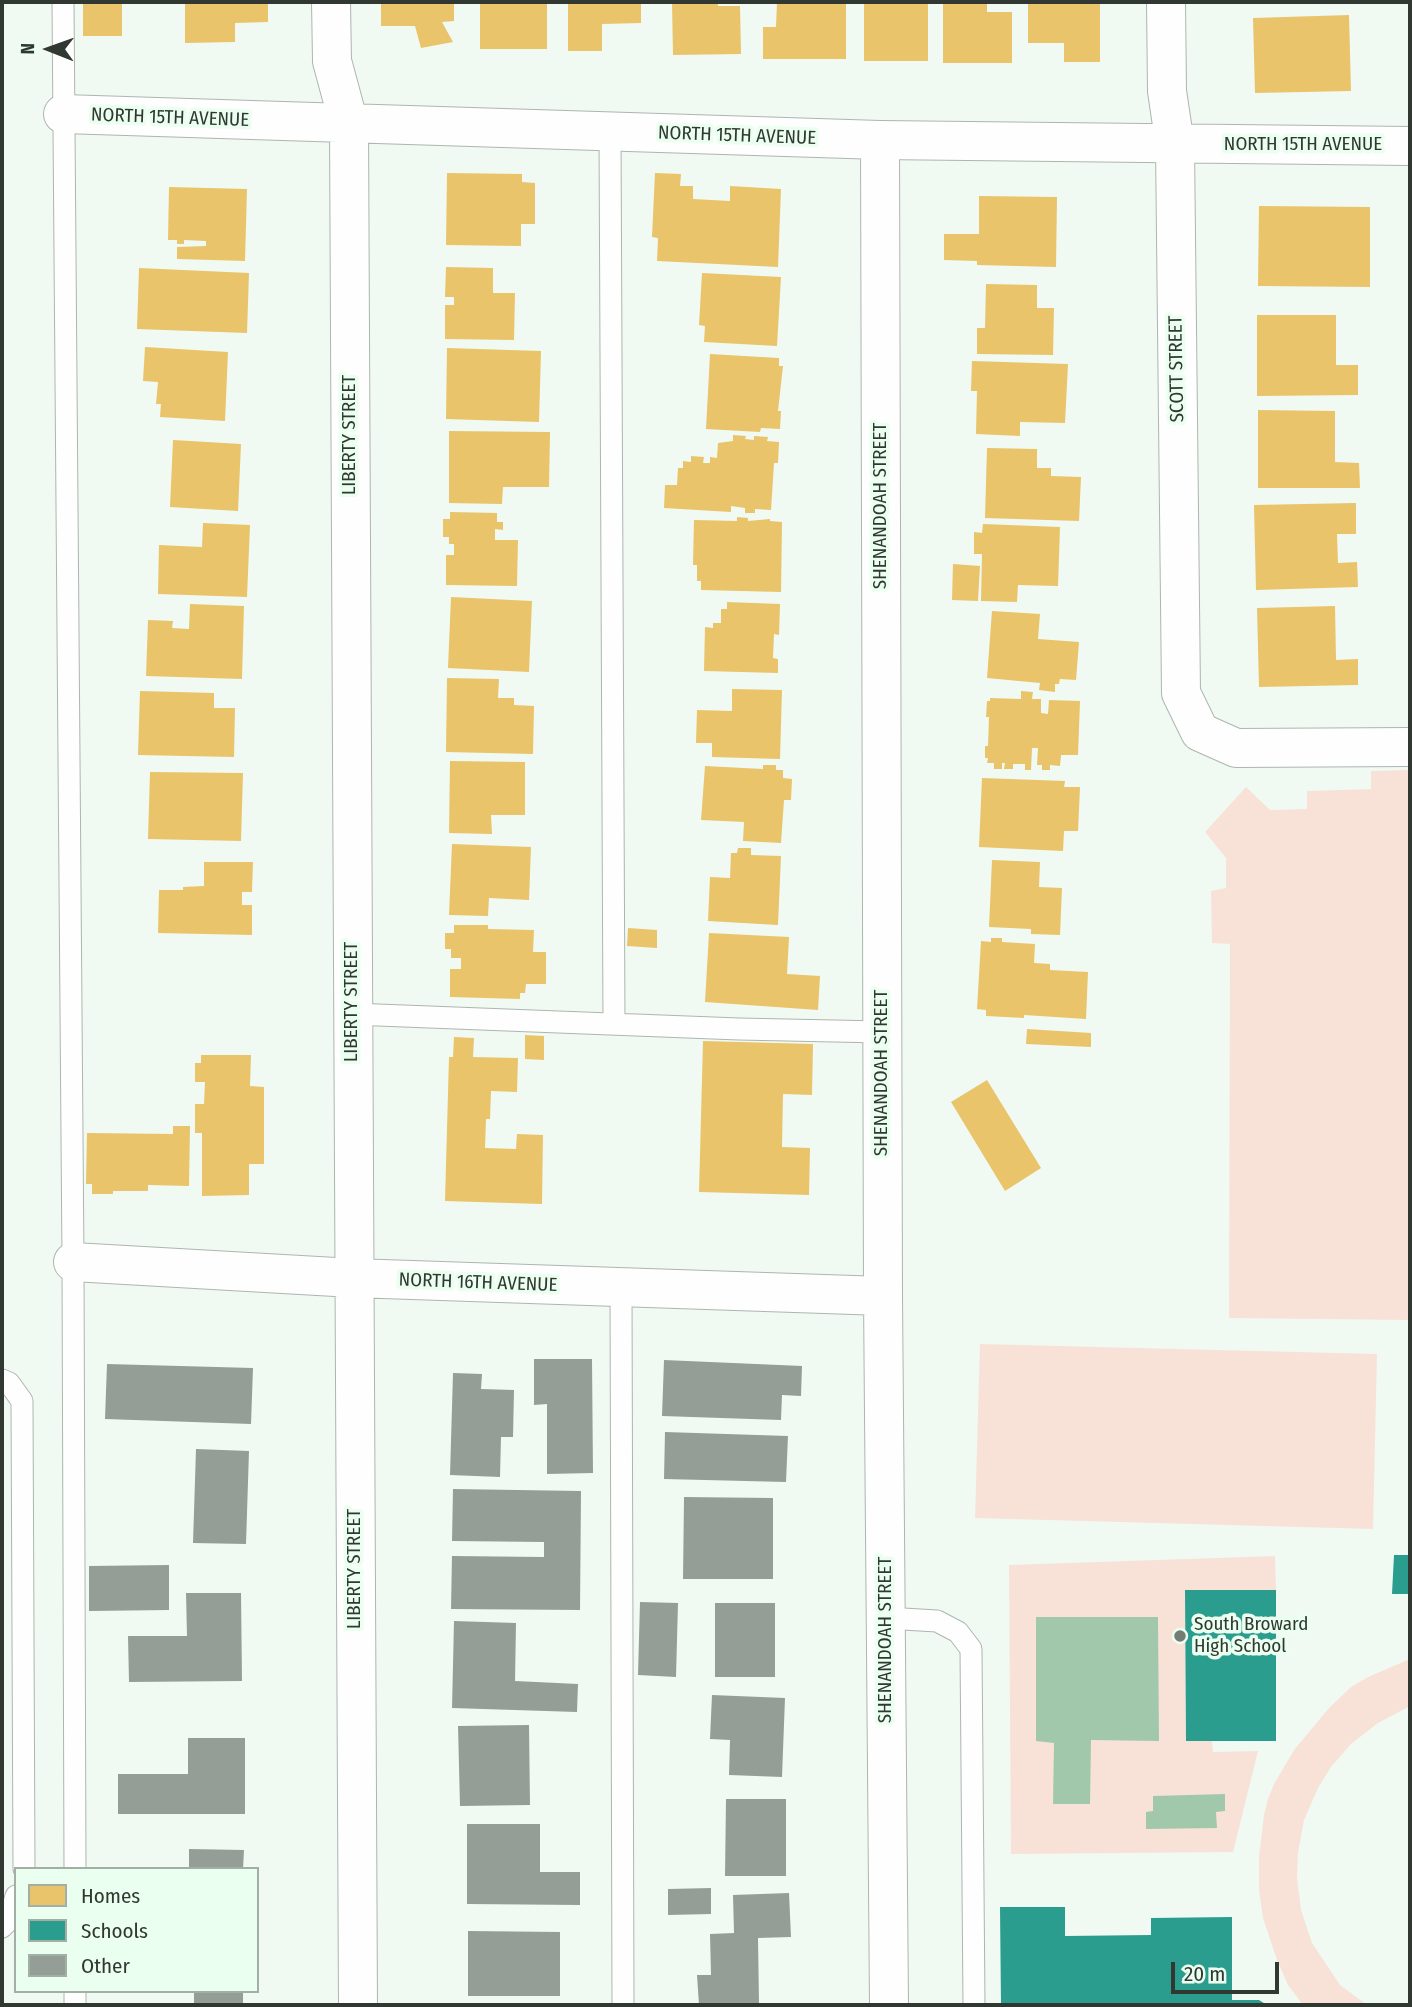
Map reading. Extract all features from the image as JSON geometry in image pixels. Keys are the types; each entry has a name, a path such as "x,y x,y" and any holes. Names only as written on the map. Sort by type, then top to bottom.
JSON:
{"street":[{"name":"LIBERTY STREET","path":"331,2 332,61 349,124 352,1278 358,2005"},
{"name":"SCOTT STREET","path":"1166,2 1167,91 1175,145 1181,693 1200,732 1236,748 1410,747"},
{"name":"NORTH 15TH AVENUE","path":"63,114 880,140 1410,146"},
{"name":"SHENANDOAH STREET","path":"880,140 883,1296 889,2005"},
{"name":"NORTH 16TH AVENUE","path":"73,1262 352,1278 883,1296"}],"lane":[{"path":"63,2 75,1867"},
{"path":"610,132 614,1024"},
{"path":"352,1014 882,1032"},
{"path":"621,1287 623,2005"},
{"path":"2,1380 9,1383 22,1401 24,1867"},
{"path":"886,1618 937,1621 958,1632 971,1649 974,2005"},
{"path":"2,1927 9,1920 14,1903"}],"shaded area":[{"path":"1410,770 1410,1320 1229,1318 1230,944 1212,943 1211,891 1226,888 1226,858 1205,832 1246,787 1270,810 1307,809 1307,791 1371,789 1371,771"},
{"path":"980,1344 1377,1354 1373,1529 975,1518"},
{"path":"1275,1556 1276,1590 1185,1590 1186,1741 1212,1741 1213,1752 1258,1751 1233,1852 1011,1854 1009,1565"},
{"path":"1036,1617 1158,1617 1159,1741 1091,1740 1090,1804 1053,1804 1054,1743 1036,1741"},
{"path":"1410,1659 1410,1706 1378,1723 1351,1744 1331,1767 1304,1820 1298,1853 1297,1878 1301,1910 1312,1943 1340,1985 1367,2005 1303,2005 1288,1985 1263,1918 1259,1890 1259,1857 1268,1799 1294,1750 1329,1708 1351,1687"},
{"path":"1225,1794 1225,1811 1216,1812 1217,1828 1146,1829 1146,1812 1153,1811 1153,1796"}],"building: Homes":[{"path":"83,2 122,2 122,36 83,36"},
{"path":"185,2 268,2 268,22 235,23 235,42 185,43"},
{"path":"381,2 454,2 454,21 442,22 453,42 421,48 415,26 381,26"},
{"path":"480,2 547,3 547,49 480,49"},
{"path":"568,2 641,2 641,23 602,24 602,51 568,51"},
{"path":"672,2 718,2 718,6 740,6 741,54 673,55"},
{"path":"777,2 846,2 846,59 763,59 763,27 776,27"},
{"path":"864,2 928,2 928,61 864,61"},
{"path":"943,2 987,2 987,12 1012,12 1012,63 943,63"},
{"path":"1028,2 1100,3 1100,62 1064,62 1064,43 1028,43"},
{"path":"1349,15 1351,91 1255,93 1253,18"},
{"path":"447,173 522,174 522,182 535,183 535,224 521,224 521,246 446,245"},
{"path":"655,173 681,174 680,186 693,186 693,199 730,201 730,186 781,189 778,267 657,261 658,238 652,237"},
{"path":"169,187 247,189 245,261 177,259 177,247 206,246 206,241 184,240 184,244 177,244 177,240 168,240"},
{"path":"979,196 1057,197 1056,267 977,265 977,261 944,260 944,234 979,234"},
{"path":"1259,206 1370,207 1370,287 1258,286"},
{"path":"446,267 493,268 493,293 515,293 514,340 445,339 445,305 454,305 454,297 445,297"},
{"path":"139,268 249,273 247,333 137,329"},
{"path":"702,273 781,277 777,346 704,342 705,326 699,325"},
{"path":"986,284 1037,285 1037,308 1054,308 1053,355 977,354 977,328 985,328"},
{"path":"1257,315 1336,315 1336,365 1358,365 1358,395 1257,396"},
{"path":"145,347 228,352 225,421 160,417 161,404 156,404 158,382 143,381"},
{"path":"447,348 541,351 539,422 446,419"},
{"path":"710,354 779,358 779,366 783,366 778,411 781,411 780,429 761,428 760,432 706,429"},
{"path":"972,361 1068,364 1065,423 1020,422 1020,436 976,434 977,391 971,391"},
{"path":"1258,410 1335,411 1335,462 1359,463 1360,488 1258,488"},
{"path":"449,431 550,432 549,487 503,487 502,504 449,503"},
{"path":"733,435 754,440 754,436 768,437 767,441 779,442 778,463 774,463 771,510 755,509 755,513 745,513 745,508 731,506 731,512 664,508 665,485 677,485 678,468 683,468 683,461 691,462 691,456 704,457 703,463 710,463 710,457 717,458 718,443 733,441"},
{"path":"173,440 241,444 238,511 170,507"},
{"path":"987,448 1037,449 1037,468 1051,468 1051,476 1081,477 1079,521 985,518"},
{"path":"1356,503 1356,534 1337,534 1338,563 1357,562 1358,587 1256,590 1254,505"},
{"path":"450,512 497,513 497,522 503,522 503,530 495,529 495,540 518,540 517,586 446,585 446,555 454,555 454,544 449,544 449,537 443,537 443,519 450,519"},
{"path":"737,517 748,518 748,521 770,519 782,522 781,592 701,590 701,581 697,581 697,565 693,565 694,520 737,521"},
{"path":"203,523 250,525 247,597 158,594 159,545 202,547"},
{"path":"983,524 1060,527 1058,586 1018,585 1017,602 981,601 982,554 974,554 974,532 982,533"},
{"path":"953,564 980,566 978,601 952,600"},
{"path":"451,597 532,601 529,672 448,668"},
{"path":"727,602 780,604 779,635 774,634 773,658 778,659 778,673 704,671 705,627 713,628 713,623 721,623 721,609 727,609"},
{"path":"190,604 244,606 242,679 146,676 148,620 173,621 172,628 189,629"},
{"path":"1335,606 1336,660 1358,659 1358,685 1259,687 1257,608"},
{"path":"992,611 1040,614 1038,639 1079,642 1076,680 1060,679 1059,684 1055,684 1055,692 1039,690 1040,683 987,678"},
{"path":"447,678 499,679 498,698 514,698 514,705 534,706 533,754 446,752"},
{"path":"732,689 782,690 780,759 712,757 712,743 696,743 697,710 732,711"},
{"path":"140,691 214,693 214,708 235,708 234,757 138,755"},
{"path":"1021,691 1033,692 1032,699 1041,699 1041,713 1048,714 1049,700 1080,701 1078,755 1061,755 1060,766 1050,765 1050,770 1042,770 1042,765 1037,765 1038,748 1032,748 1031,770 1025,770 1025,764 1013,764 1013,769 1004,769 1005,763 1002,763 1002,769 994,769 994,763 987,763 987,701 990,701 990,698 1021,699"},
{"path":"450,761 525,762 525,815 491,815 492,834 449,833"},
{"path":"763,765 776,765 776,770 783,770 783,778 792,779 791,800 784,800 781,843 743,841 744,822 701,820 705,766 763,769"},
{"path":"150,772 243,773 241,841 148,839"},
{"path":"982,778 1065,781 1064,787 1080,787 1078,831 1064,831 1063,851 979,847"},
{"path":"452,844 531,847 529,900 489,898 488,916 449,915"},
{"path":"738,848 751,848 751,855 781,856 778,925 708,921 710,877 730,878 731,853 737,853"},
{"path":"992,860 1040,862 1039,887 1062,888 1060,935 1031,934 1031,929 989,927"},
{"path":"204,862 253,862 252,892 242,892 242,905 252,905 252,935 158,933 159,890 183,890 183,887 204,886"},
{"path":"454,925 488,925 488,929 534,930 533,952 546,952 546,984 526,984 525,993 520,993 520,999 450,997 450,969 461,969 461,958 451,958 451,949 445,949 445,933 454,933"},
{"path":"628,928 657,930 657,948 627,946"},
{"path":"709,933 789,937 787,974 820,976 818,1010 705,1002"},
{"path":"991,938 1002,938 1002,942 1035,944 1034,963 1050,964 1050,970 1088,972 1086,1019 1024,1015 1024,1018 986,1016 986,1010 977,1009 981,941 991,942"},
{"path":"1027,1029 1091,1033 1091,1047 1026,1044"},
{"path":"525,1035 544,1036 544,1060 525,1059"},
{"path":"454,1037 474,1038 473,1057 518,1058 517,1092 491,1091 485,1148 516,1149 517,1134 543,1135 542,1204 445,1201 449,1057 453,1057"},
{"path":"703,1041 813,1044 812,1095 783,1094 782,1147 810,1148 809,1195 699,1192"},
{"path":"201,1055 251,1055 250,1086 264,1087 264,1164 249,1164 249,1195 202,1196 202,1133 195,1133 195,1104 204,1104 205,1082 195,1082 195,1063 201,1063"},
{"path":"987,1080 1041,1168 1005,1191 951,1102"},
{"path":"173,1126 190,1126 189,1186 148,1185 148,1191 92,1194 92,1184 86,1184 87,1133 173,1134"}],"building: Schools":[{"path":"1394,1555 1410,1555 1410,1594 1392,1594"},
{"path":"1185,1590 1276,1590 1276,1741 1186,1741"},
{"path":"1000,1907 1065,1907 1065,1936 1151,1935 1151,1918 1232,1917 1232,2000 1259,2000 1267,2005 1001,2005"}],"building: Other":[{"path":"534,1359 592,1359 593,1473 547,1474 547,1404 534,1405"},
{"path":"664,1360 802,1366 801,1396 782,1395 781,1420 662,1416"},
{"path":"107,1364 253,1368 251,1424 105,1419"},
{"path":"453,1373 482,1374 481,1389 514,1390 513,1437 501,1437 500,1477 450,1475"},
{"path":"665,1432 788,1436 786,1482 664,1479"},
{"path":"196,1449 249,1451 246,1544 193,1543"},
{"path":"453,1489 581,1491 580,1610 451,1609 452,1556 544,1557 544,1542 452,1541"},
{"path":"684,1497 773,1498 773,1579 683,1579"},
{"path":"169,1565 169,1610 89,1611 89,1566"},
{"path":"186,1593 241,1593 242,1681 129,1682 128,1636 187,1636"},
{"path":"640,1602 678,1603 676,1677 638,1675"},
{"path":"715,1603 775,1603 775,1677 715,1677"},
{"path":"454,1621 516,1623 515,1681 578,1684 577,1712 452,1708"},
{"path":"712,1695 785,1698 782,1777 729,1775 730,1740 710,1739"},
{"path":"529,1725 530,1805 460,1806 458,1726"},
{"path":"188,1738 245,1738 245,1814 118,1814 118,1774 188,1774"},
{"path":"726,1799 786,1799 786,1876 725,1876"},
{"path":"467,1824 540,1824 540,1872 580,1872 580,1905 467,1904"},
{"path":"189,1849 244,1850 243,1867 189,1867"},
{"path":"711,1888 711,1914 668,1915 668,1889"},
{"path":"789,1893 791,1937 758,1938 759,2003 699,2005 697,1975 711,1975 710,1934 734,1933 733,1895"},
{"path":"468,1931 560,1932 560,1996 468,1996"},
{"path":"194,1993 243,1993 243,2005 194,2005"}],"place":[{"name":"South Broward High School","path":"1180,1636"}]}
